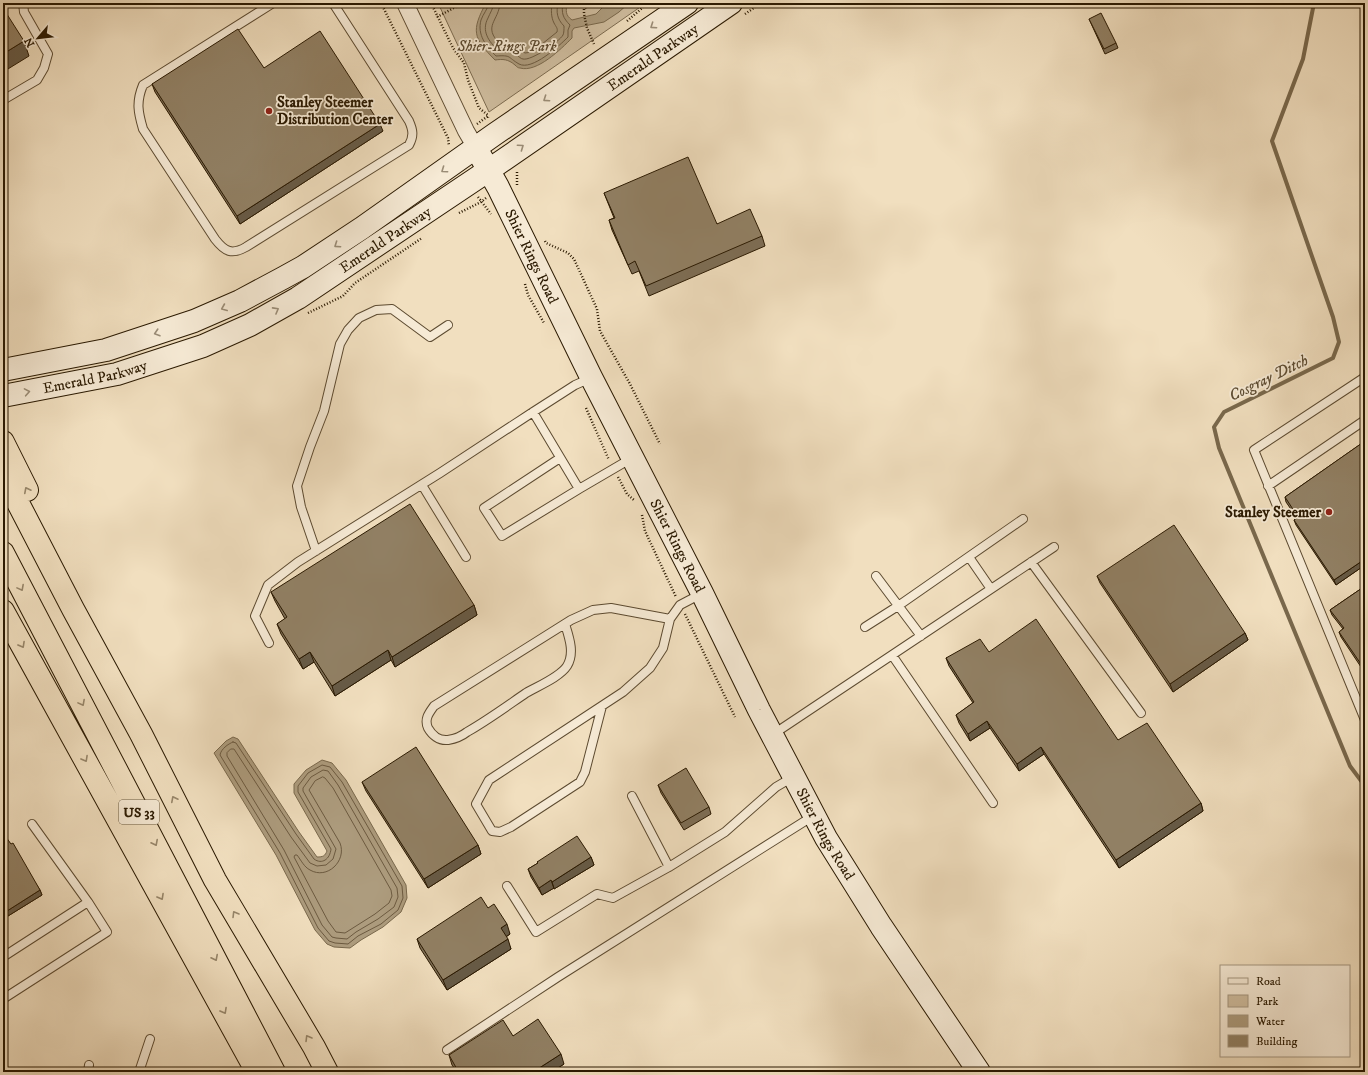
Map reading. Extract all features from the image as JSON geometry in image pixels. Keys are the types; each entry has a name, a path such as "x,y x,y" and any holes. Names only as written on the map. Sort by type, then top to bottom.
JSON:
{"highway":[{"path":"3,442 102,638 117,691"},
{"name":"US 33","path":"3,474 141,734 215,880 327,1072"},
{"name":"US 33","path":"3,553 274,1072"},
{"path":"3,611 257,1072"}],"main road":[{"name":"Emerald Parkway","path":"3,370 106,350 194,321 240,301 322,255 687,3"},
{"name":"Emerald Parkway","path":"3,396 117,374 203,346 250,325 298,298 489,170 736,10"},
{"name":"Shier Rings Road","path":"476,148 489,170 591,377 702,593 772,736 826,838 881,926 979,1072"}],"street":[{"name":"Shier Rings Road","path":"405,3 466,131 476,148"}],"lane":[{"path":"3,100 37,80 44,68 48,54 24,12 23,3"},
{"path":"273,3 143,85 138,97 139,115 143,129 215,239 228,251 237,252 246,247 409,145 412,139 412,129 409,121 333,3"},
{"path":"316,551 301,507 297,486 324,411 340,344 348,330 359,318 376,310 392,309 430,337 448,325"},
{"path":"269,643 255,616 268,585 298,562 422,485 575,385 591,377"},
{"path":"1365,377 1254,450 1365,720"},
{"path":"533,412 579,489"},
{"path":"1268,486 1365,420"},
{"path":"560,458 484,508 502,536 613,468 632,458"},
{"path":"422,485 466,557"},
{"path":"865,627 1023,520"},
{"path":"772,736 1054,547"},
{"path":"969,557 991,589"},
{"path":"1031,562 1141,713"},
{"path":"876,576 921,636"},
{"path":"602,706 585,772 580,782 511,827 500,832 492,831 476,804 489,780 623,692 650,668 663,648 670,619 680,605 702,593"},
{"path":"566,624 571,656 567,665 562,671 462,735 446,741 436,738 431,733 427,725 427,716 434,706 566,624 593,610 611,608 670,619"},
{"path":"892,655 993,803"},
{"path":"507,886 536,932 597,894 613,898 669,867 725,832 776,787 793,777"},
{"path":"632,796 669,867"},
{"path":"447,1050 565,973 814,815"},
{"path":"3,999 107,932 88,902 32,824"},
{"path":"4,954 88,902"},
{"path":"139,1072 150,1039"}],"path":[{"path":"430,3 453,48 464,63 468,80 479,108 488,116 494,115"},
{"path":"437,17 463,3"},
{"path":"584,3 584,14 587,28 594,44"},
{"path":"584,8 590,3"},
{"path":"624,24 648,3"},
{"path":"736,10 761,3"},
{"path":"590,47 600,40"},
{"path":"520,191 517,185 517,172 523,168"},
{"path":"543,237 546,243 568,253 574,259 598,309 600,331 630,384 660,444"}],"green space":[{"name":"Shier-Rings Park","path":"438,3 646,3 489,112"}],"water":[{"path":"486,3 567,3 566,13 572,20 596,14 607,3 629,3 604,22 574,28 572,31 572,38 555,54 541,64 527,69 518,68 505,60 495,60 482,46 476,28"},
{"path":"233,737 238,739 317,857 324,856 327,851 294,793 294,784 306,770 322,760 332,763 346,780 406,885 407,898 401,912 383,927 350,948 334,947 327,944 315,930 276,855 214,753 226,741"}],"building":[{"path":"3,8 24,41 3,54"},
{"path":"1101,13 1116,43 1104,49 1089,19"},
{"name":"Stanley Steemer Distribution Center","path":"238,29 264,68 320,31 380,124 237,216 152,84"},
{"path":"688,157 717,224 750,209 762,236 646,286 635,261 628,265 609,220 615,218 604,193"},
{"name":"Stanley Steemer","path":"1365,441 1365,559 1334,580 1294,520 1298,517 1285,497"},
{"path":"410,504 474,605 392,657 388,650 332,686 310,652 299,659 277,624 287,617 271,592"},
{"path":"1174,525 1245,633 1170,684 1097,576"},
{"path":"1365,586 1365,670 1339,632 1344,628 1330,610"},
{"path":"1036,619 1118,740 1147,723 1201,803 1116,860 1041,747 1017,764 987,721 968,734 956,715 974,702 946,658 980,639 989,652"},
{"path":"416,747 478,845 424,879 362,782"},
{"path":"686,768 709,807 681,823 658,785"},
{"path":"3,833 11,844 13,843 40,890 7,911 3,905"},
{"path":"577,836 591,857 552,882 551,880 539,888 528,869"},
{"path":"481,897 488,908 494,904 507,924 501,928 508,939 443,980 417,939"},
{"path":"538,1019 561,1054 533,1072 457,1071 449,1055 503,1020 513,1036"}],"waterway":[{"name":"Cosgray Ditch","path":"1314,3 1303,59 1272,141 1333,317 1339,342 1333,358 1224,412 1214,427 1219,448 1350,766 1365,786"}],"place":[{"name":"Stanley Steemer Distribution Center","path":"269,111"},
{"name":"Stanley Steemer","path":"1329,512"}]}
